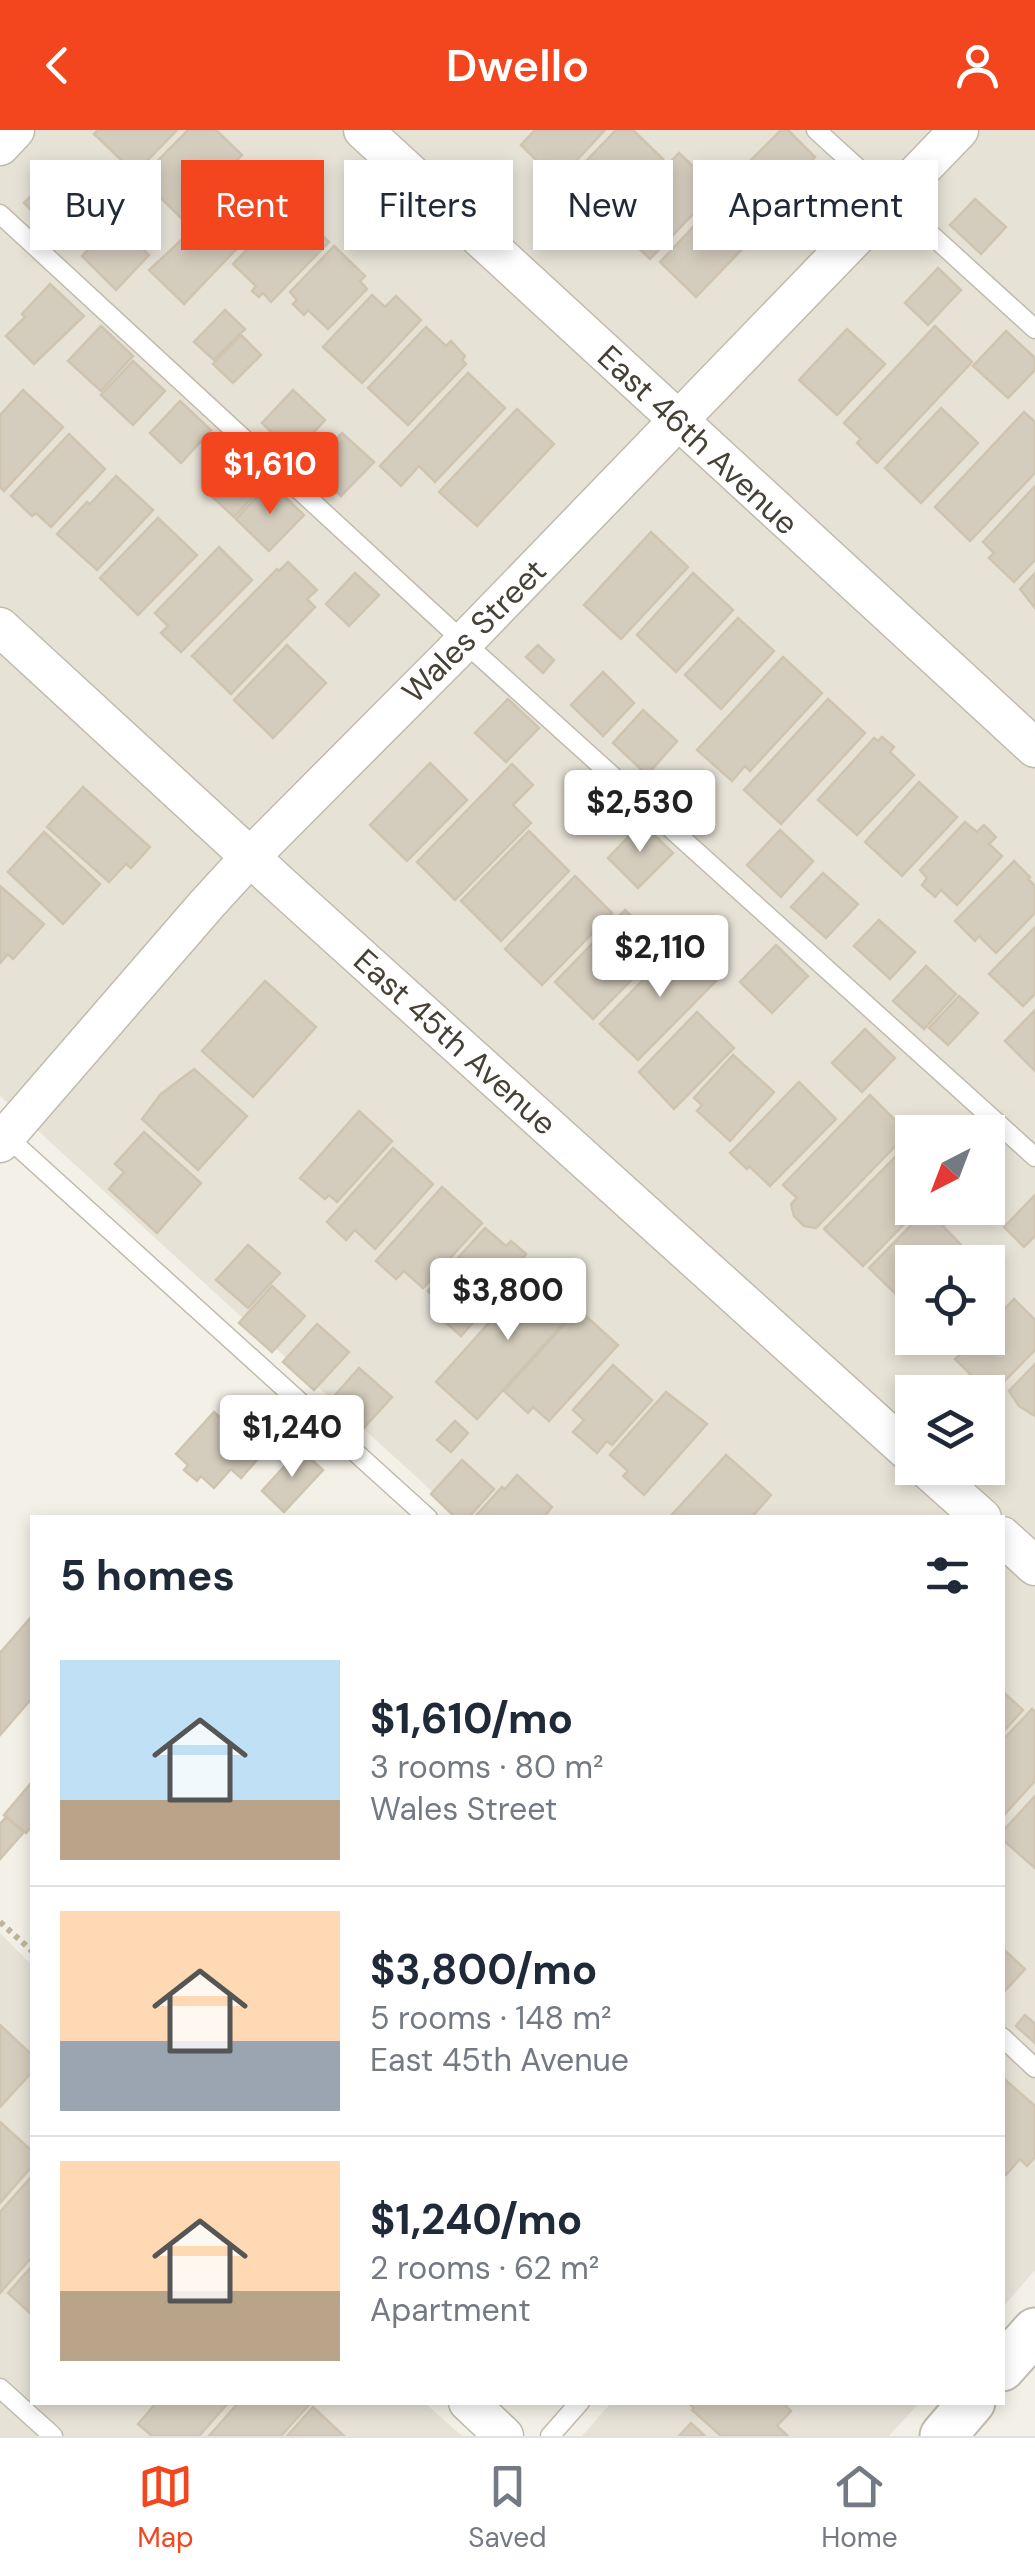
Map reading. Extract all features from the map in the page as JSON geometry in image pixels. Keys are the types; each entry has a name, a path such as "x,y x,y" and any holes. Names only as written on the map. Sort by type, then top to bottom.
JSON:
{"street":[{"path":"0,146 15,130"},
{"name":"East 46th Avenue","path":"363,130 1035,748"},
{"name":"Wales Street","path":"931,160 959,130"},
{"name":"Wales Street","path":"3,1139 250,857 845,250"},
{"name":"East 45th Avenue","path":"0,627 895,1440"},
{"path":"945,1485 979,1515"},
{"path":"1005,1539 1035,1566"},
{"path":"1005,2365 1035,2330"},
{"path":"471,2405 504,2436"},
{"path":"943,2436 969,2405"}],"lane":[{"path":"816,130 849,160"},
{"path":"0,214 464,642 1035,1157"},
{"path":"938,240 1035,329"},
{"path":"3,1139 425,1515"},
{"path":"1005,2040 1035,2068"},
{"path":"0,2388 53,2436"},
{"path":"550,2436 577,2405"}],"path":[{"path":"0,1922 30,1949"}],"shaded area":[{"path":"0,130 1035,130 1035,2270 1005,2305 1005,1515 458,1515 0,1096"},
{"path":"0,1933 30,1963 30,2405 427,2405 462,2436 0,2436"},
{"path":"609,2405 917,2405 889,2436 582,2436"}],"building":[{"path":"98,130 177,130 148,160 121,160 94,134"},
{"path":"188,130 216,130 242,155 237,160 181,160 181,218 161,198 159,160"},
{"path":"535,130 605,130 577,160 536,160 521,145"},
{"path":"616,130 633,130 663,159 662,160 587,160"},
{"path":"781,130 788,130 815,157 812,160 751,160"},
{"path":"679,153 693,166 693,214 673,235 673,160"},
{"path":"975,199 1006,227 981,254 950,225"},
{"path":"693,227 693,250 741,250 696,297 660,262"},
{"path":"181,240 181,250 235,250 184,304 149,270"},
{"path":"334,246 365,276 360,281 367,289 328,329 308,310 304,315 293,304 297,300 290,292"},
{"path":"88,250 144,250 149,255 116,290 82,256"},
{"path":"246,250 321,250 271,302 263,293 259,297 252,291 256,286 233,264"},
{"path":"640,250 659,250 650,259"},
{"path":"938,268 961,290 928,325 905,303"},
{"path":"50,284 84,316 34,364 6,336"},
{"path":"372,295 385,307 396,296 421,320 362,383 323,347"},
{"path":"225,310 245,329 214,360 194,342"},
{"path":"101,326 133,356 101,391 68,361"},
{"path":"935,326 972,362 877,463 844,423"},
{"path":"426,327 446,346 451,341 465,356 462,360 466,364 408,425 368,388"},
{"path":"847,329 885,364 837,415 799,380"},
{"path":"1006,331 1035,358 1035,370 1008,398 973,366"},
{"path":"241,335 261,355 233,383 213,364"},
{"path":"133,361 165,391 133,425 101,395"},
{"path":"468,373 505,408 435,482 419,466 401,486 380,466"},
{"path":"23,390 63,427 4,491 0,487 0,415"},
{"path":"293,390 325,420 294,454 262,423"},
{"path":"180,401 211,430 181,463 150,433"},
{"path":"941,408 978,443 921,503 885,468"},
{"path":"517,409 554,444 477,526 439,492"},
{"path":"1024,412 1035,422 1035,473 970,541 935,507"},
{"path":"342,433 374,462 341,496 310,467"},
{"path":"69,434 105,469 51,527 11,496"},
{"path":"237,453 267,482 234,517 204,489"},
{"path":"116,476 153,510 97,570 57,534"},
{"path":"270,483 304,515 269,551 236,519"},
{"path":"1035,486 1035,560 1014,582 989,558 994,553 983,542"},
{"path":"158,518 197,555 138,615 100,578"},
{"path":"651,532 688,567 621,639 584,605"},
{"path":"219,547 252,580 181,652 161,633 168,626 155,613"},
{"path":"288,562 317,590 307,599 315,607 231,694 192,656"},
{"path":"355,573 379,595 349,626 326,604"},
{"path":"693,573 733,610 676,672 637,635"},
{"path":"1035,573 1035,608 1020,589"},
{"path":"738,618 774,651 721,709 685,675"},
{"path":"287,645 326,683 273,738 234,700"},
{"path":"538,645 554,660 543,673 526,657"},
{"path":"783,657 822,693 750,771 745,766 732,781 697,750"},
{"path":"603,672 634,703 603,736 571,705"},
{"path":"508,699 539,728 506,762 475,733"},
{"path":"828,699 865,733 781,824 744,790"},
{"path":"643,710 677,741 647,775 613,743"},
{"path":"882,737 894,747 890,752 914,775 857,835 818,800 874,738 878,741"},
{"path":"430,763 467,800 407,861 370,825"},
{"path":"512,764 533,785 513,805 531,823 455,900 417,862"},
{"path":"919,782 957,817 902,876 865,842"},
{"path":"83,787 150,847 131,868 126,864 109,882 47,827"},
{"path":"965,822 977,832 984,825 996,837 989,844 1002,856 957,905 941,890 935,897 922,885 927,878 920,870"},
{"path":"642,823 673,853 638,888 608,858"},
{"path":"780,830 813,861 781,897 747,865"},
{"path":"529,831 569,871 501,941 461,901"},
{"path":"44,832 100,884 63,924 8,872"},
{"path":"1014,861 1035,886 1035,913 996,953 979,936 975,941 955,921"},
{"path":"823,873 858,904 826,938 791,907"},
{"path":"575,876 612,913 542,985 505,949"},
{"path":"0,886 44,924 13,959 8,954 0,963"},
{"path":"625,910 664,947 593,1019 555,982"},
{"path":"879,920 915,952 890,979 854,946"},
{"path":"1035,927 1035,994 1023,1006 989,974"},
{"path":"682,940 720,977 638,1060 600,1024"},
{"path":"776,945 808,976 772,1013 740,982"},
{"path":"926,966 956,994 924,1029 893,1001"},
{"path":"265,981 316,1027 253,1097 202,1051"},
{"path":"959,996 978,1013 948,1045 929,1028"},
{"path":"1035,1010 1035,1071 1005,1041"},
{"path":"697,1012 734,1048 674,1109 639,1072"},
{"path":"865,1029 895,1058 862,1092 832,1063"},
{"path":"733,1055 774,1092 730,1141 697,1111 702,1105 694,1098"},
{"path":"194,1069 247,1116 198,1170 142,1119 161,1094"},
{"path":"799,1082 836,1119 770,1186 730,1153"},
{"path":"870,1095 895,1120 895,1146 816,1228 804,1226 794,1216 791,1204 797,1198 783,1185"},
{"path":"359,1111 392,1141 337,1202 329,1195 325,1199 300,1178"},
{"path":"144,1132 201,1183 157,1233 109,1189 124,1172 115,1164"},
{"path":"393,1148 433,1184 375,1249 355,1230 346,1240 327,1222"},
{"path":"895,1157 895,1225 903,1225 863,1266 824,1229"},
{"path":"442,1187 482,1223 423,1288 404,1271 396,1279 376,1261"},
{"path":"1035,1195 1035,1236 1024,1247 1004,1227"},
{"path":"911,1225 944,1225 961,1245 895,1245 895,1293 869,1268"},
{"path":"485,1228 506,1246 511,1241 526,1254 521,1260 526,1264 461,1336 435,1313 442,1304 428,1291"},
{"path":"248,1245 280,1273 248,1308 216,1280"},
{"path":"539,1267 580,1305 477,1419 436,1382"},
{"path":"272,1286 305,1316 272,1352 239,1323"},
{"path":"1014,1299 1035,1320 1035,1350 1005,1381 1005,1375 971,1375 955,1359 959,1355 1005,1355 1005,1308"},
{"path":"578,1309 618,1345 549,1421 533,1407 528,1413 504,1391"},
{"path":"317,1324 349,1352 314,1390 283,1362"},
{"path":"1035,1364 1035,1416 1019,1406 1009,1391"},
{"path":"613,1365 652,1400 612,1445 607,1441 597,1453 573,1432 584,1420 573,1410"},
{"path":"359,1368 392,1397 361,1431 329,1402"},
{"path":"666,1392 707,1424 644,1495 623,1476 628,1471 610,1455"},
{"path":"214,1412 247,1442 256,1431 271,1444 241,1478 231,1469 214,1488 201,1476 197,1481 184,1470 188,1465 176,1454"},
{"path":"455,1421 468,1433 451,1452 437,1440"},
{"path":"300,1449 323,1470 284,1512 262,1491"},
{"path":"726,1455 771,1495 754,1515 672,1515"},
{"path":"462,1460 494,1489 471,1515 453,1515 431,1494"},
{"path":"517,1475 552,1507 545,1515 477,1515 502,1487 505,1489"},
{"path":"30,1618 30,1700 0,1735 0,1653"},
{"path":"1005,1694 1023,1710 1005,1730"},
{"path":"1032,1709 1035,1712 1035,1781 1005,1814 1005,1738"},
{"path":"30,1784 30,1828 26,1833 4,1815"},
{"path":"1035,1796 1035,1868 1005,1842 1005,1829"},
{"path":"6,1817 24,1832 0,1859 0,1824"},
{"path":"1005,1951 1025,1969 1005,1991"},
{"path":"1025,2015 1035,2024 1035,2043 1016,2026"},
{"path":"0,2025 30,2053 30,2074 0,2107"},
{"path":"1005,2080 1035,2106 1035,2157 1027,2166 1020,2159 1006,2175"},
{"path":"0,2122 30,2149 30,2168 0,2203"},
{"path":"30,2178 30,2259 0,2293 0,2212"},
{"path":"30,2268 30,2313 8,2293"},
{"path":"154,2405 226,2405 199,2436 152,2436 138,2424"},
{"path":"236,2405 309,2405 281,2436 209,2436"},
{"path":"691,2405 785,2405 791,2411 777,2426 788,2436 721,2436"},
{"path":"313,2407 344,2436 287,2436"},
{"path":"691,2423 705,2436 679,2436"}]}
